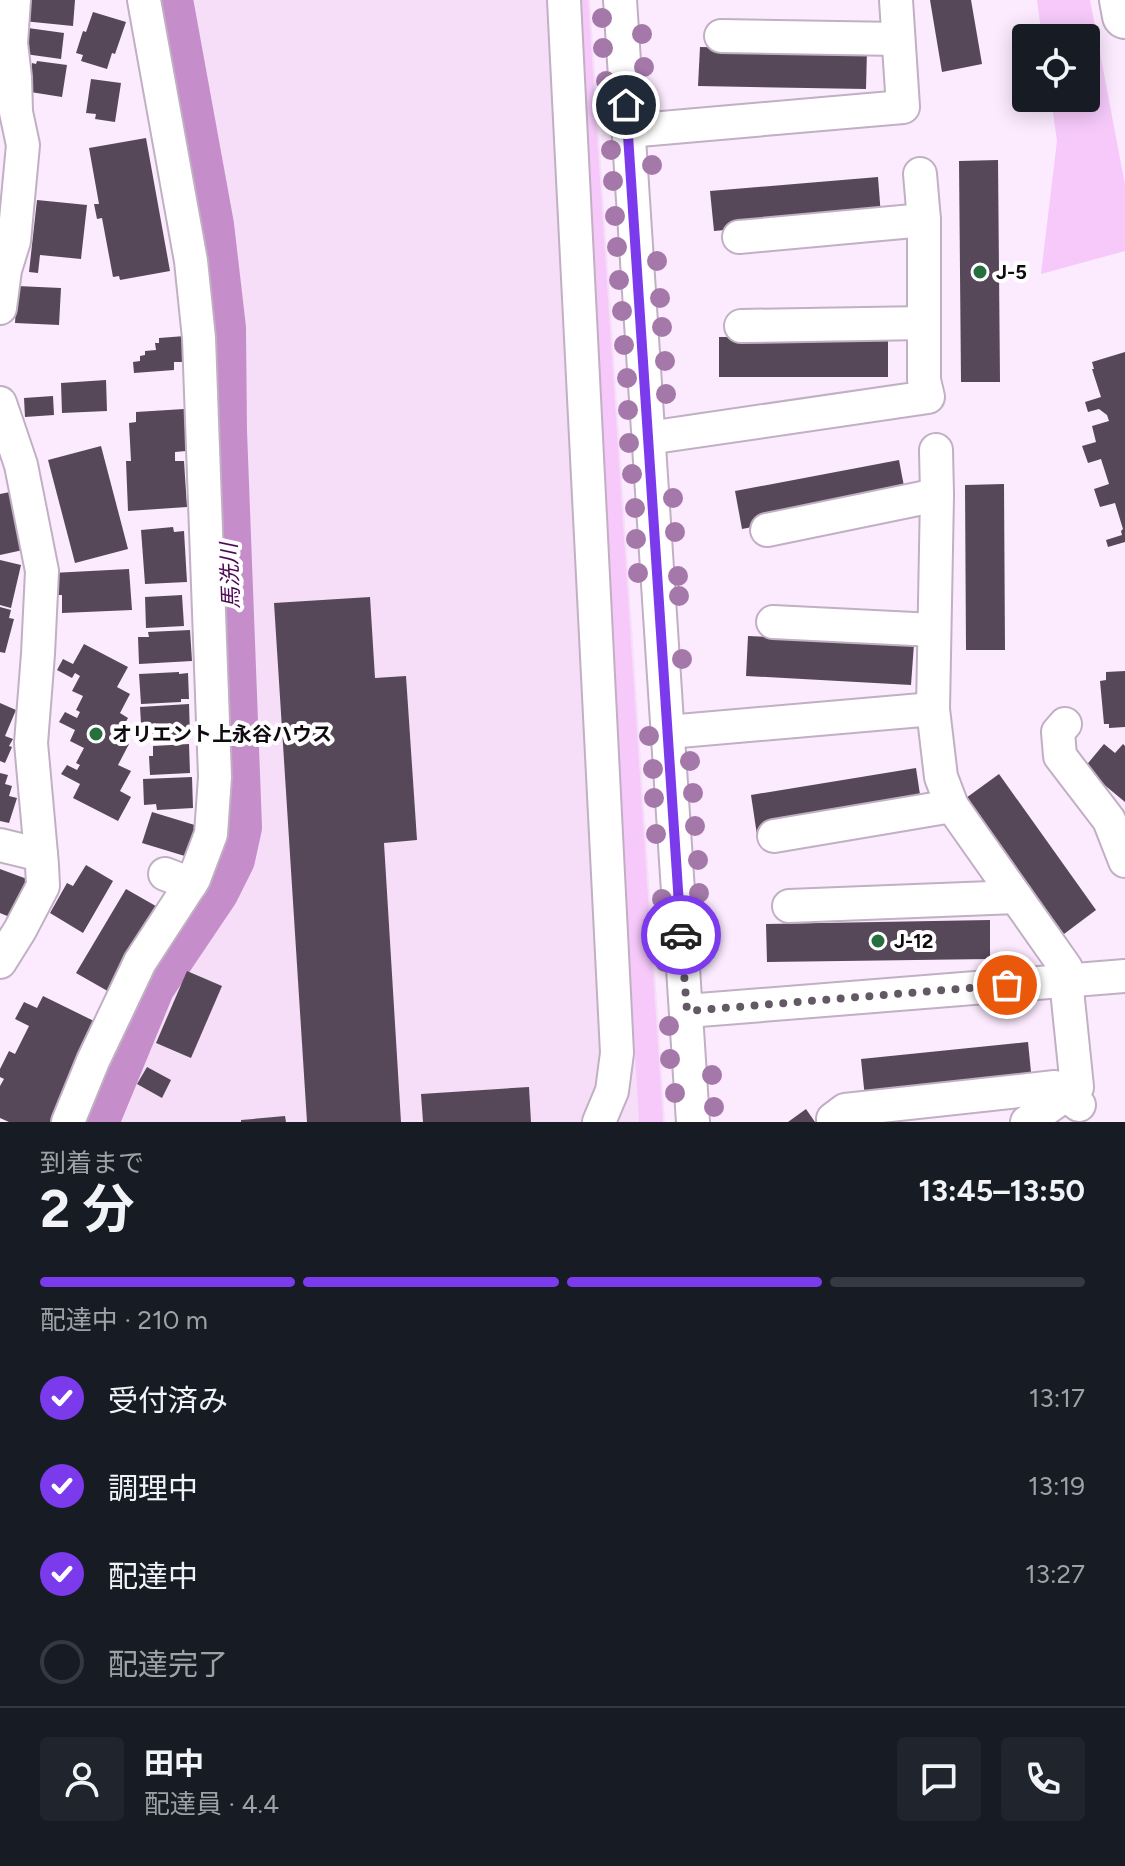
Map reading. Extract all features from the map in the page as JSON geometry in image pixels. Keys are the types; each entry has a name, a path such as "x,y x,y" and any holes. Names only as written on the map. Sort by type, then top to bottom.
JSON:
{"highway":[{"path":"1122,0 1125,16"}],"street":[{"path":"0,308 5,270 14,241 23,145 16,112 11,43 14,0"},
{"path":"68,1122 178,879 211,834 215,777 199,338 191,261 144,0"},
{"path":"564,0 617,1053 612,1091 599,1122"},
{"path":"620,0 693,1122"},
{"path":"628,131 900,112 903,107 896,0"},
{"path":"721,36 898,39"},
{"path":"648,438 921,402 928,397 924,380 924,220 920,174"},
{"path":"739,237 924,220"},
{"path":"741,326 924,323"},
{"path":"0,403 21,465 42,571 31,743 47,851 43,886 0,962"},
{"path":"936,450 933,709 941,777 952,806 1066,974 1077,1087 1076,1106"},
{"path":"767,530 937,495"},
{"path":"773,622 934,630"},
{"path":"668,732 933,709"},
{"path":"1065,724 1058,732 1060,756 1109,820 1125,861"},
{"path":"774,836 952,806"},
{"path":"0,845 47,851"},
{"path":"789,906 1016,897"},
{"path":"687,1011 1066,974 1125,976"},
{"path":"835,1122 833,1119 845,1110 1055,1087 1076,1106"},
{"path":"1027,1122 1076,1106"}],"shaded area":[{"path":"181,0 590,0 665,1122 109,1122 164,1000 248,850 252,798 231,341 222,238"},
{"path":"582,0 588,0 663,1122 639,1122 603,493"},
{"path":"1037,0 1090,0 1095,24 1040,24"},
{"path":"1100,53 1125,185 1125,251 1041,274 1057,141 1053,112 1100,112"}],"building":[{"path":"25,0 75,0 73,26 23,21"},
{"path":"930,0 971,0 982,64 942,72"},
{"path":"93,12 126,22 107,69 81,61 83,55 76,53"},
{"path":"28,28 64,33 61,59 25,54"},
{"path":"700,47 867,50 866,89 698,86"},
{"path":"37,61 67,65 62,97 24,91 32,63 36,64"},
{"path":"91,79 121,83 115,122 95,119 96,114 86,113"},
{"path":"146,138 170,271 120,280 119,276 113,277 102,218 97,219 94,204 99,204 89,148"},
{"name":"J-5","path":"998,160 1000,382 961,382 959,161"},
{"path":"878,177 881,216 714,231 710,191"},
{"path":"37,200 87,205 81,259 40,255 38,273 29,272"},
{"path":"17,286 61,288 59,325 15,323"},
{"path":"185,336 187,362 174,362 174,370 134,373 133,362 140,361 145,351 156,350 155,343 159,343 159,338"},
{"path":"719,337 888,338 888,377 719,377"},
{"path":"1125,352 1125,542 1108,547 1106,540 1122,535 1123,529 1115,503 1100,507 1094,489 1109,484 1101,459 1088,463 1082,446 1096,442 1092,426 1109,421 1099,409 1088,412 1085,402 1101,397 1092,362"},
{"path":"106,380 107,411 62,413 61,383"},
{"path":"53,396 54,415 25,417 24,398"},
{"path":"184,409 186,451 175,452 175,461 184,461 187,507 128,511 126,461 131,461 129,423 136,422 136,412"},
{"path":"101,446 128,549 75,563 48,460"},
{"path":"899,460 906,497 742,529 735,491"},
{"path":"1004,484 1005,650 966,650 965,485"},
{"path":"10,492 23,550 0,555 0,494"},
{"path":"173,527 174,532 184,531 187,582 145,584 141,530"},
{"path":"0,560 21,565 11,608 0,605"},
{"path":"129,569 132,610 62,613 62,595 53,595 52,573"},
{"path":"182,595 184,626 146,628 145,597"},
{"path":"370,597 375,678 406,676 417,840 384,843 401,1122 307,1122 274,603"},
{"path":"0,607 11,610 9,618 14,619 5,653 0,652"},
{"path":"190,630 192,661 139,664 138,637 149,637 148,632"},
{"path":"748,636 914,644 911,685 746,676"},
{"name":"オリエント上永谷ハウス","path":"84,644 128,667 117,687 130,694 120,713 128,718 117,738 129,744 118,765 131,771 120,791 131,797 118,821 73,798 80,784 61,774 67,765 77,770 80,765 76,763 84,748 70,741 75,730 59,722 65,712 77,718 80,712 76,710 83,696 72,691 80,676 75,673 72,678 57,670 63,659 73,664"},
{"path":"1125,671 1125,727 1109,728 1109,724 1104,724 1100,681 1106,680 1106,672"},
{"path":"188,673 189,699 141,704 139,674"},
{"path":"0,703 16,710 5,736 13,739 5,763 0,761"},
{"path":"189,704 190,736 142,739 140,707"},
{"path":"189,744 190,773 150,775 149,756 153,756 153,746"},
{"path":"1104,744 1115,753 1123,744 1125,746 1125,802 1084,768"},
{"path":"916,768 922,808 757,835 751,795"},
{"path":"0,773 8,775 5,784 12,786 9,796 17,798 9,823 0,821"},
{"path":"999,774 1096,910 1064,934 966,798"},
{"path":"192,777 193,808 157,810 156,804 144,805 143,779"},
{"path":"152,812 198,826 188,857 142,843"},
{"path":"86,865 113,881 83,933 50,913 67,883 73,886"},
{"path":"0,869 27,879 12,918 0,913"},
{"path":"126,889 161,909 111,993 76,973"},
{"name":"J-12","path":"990,920 990,959 767,962 766,924"},
{"path":"187,971 222,986 191,1058 156,1043"},
{"path":"43,996 98,1023 50,1122 9,1122 0,1118 0,1086 4,1079 0,1077 0,1069 9,1051 15,1054 29,1026 15,1019 24,1002 37,1008"},
{"path":"1028,1042 1032,1082 865,1098 861,1059"},
{"path":"147,1067 171,1080 162,1098 137,1084"},
{"path":"529,1087 531,1122 423,1122 421,1094"},
{"path":"806,1109 815,1122 788,1122"},
{"path":"285,1116 286,1122 241,1122 241,1120"}],"waterway":[{"name":"馬洗川","path":"95,1122 151,986 215,891 231,859 238,827 222,328 210,225 169,0"}],"way so far":[{"path":"681,935 687,1011 1007,985"}],"place":[{"name":"J-5","path":"980,272"},
{"name":"オリエント上永谷ハウス","path":"96,734"},
{"name":"J-12","path":"878,941"}],"route":[{"path":"626,105 681,935"}]}
